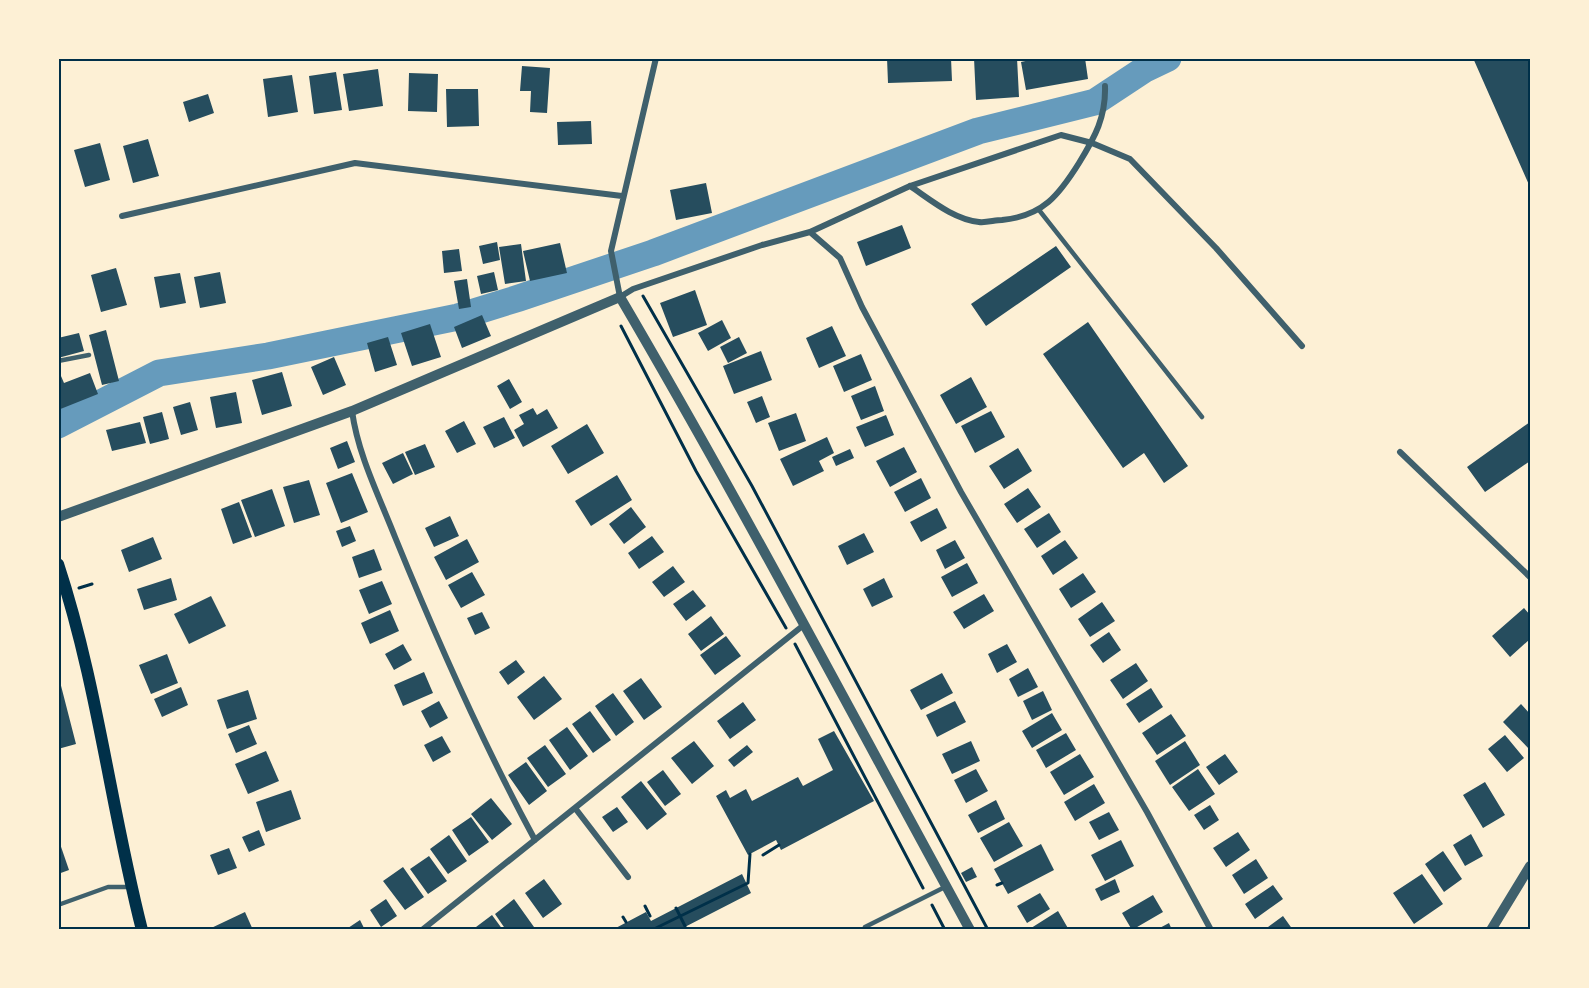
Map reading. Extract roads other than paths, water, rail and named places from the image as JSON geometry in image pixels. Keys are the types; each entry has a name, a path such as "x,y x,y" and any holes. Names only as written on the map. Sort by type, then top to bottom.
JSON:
{"main road":[{"path":"58,564 75,619 142,930"}],"street":[{"path":"656,58 611,251 620,297 680,398 806,624 970,930"},
{"path":"910,186 953,214 979,222 1021,218 1039,210 1061,192 1092,143 1103,121 1105,86"},
{"path":"58,518 352,411 620,297 633,289 762,245 810,232 910,186 1061,135 1092,143 1130,159 1216,248 1302,346"},
{"path":"123,216 355,163 622,196"},
{"path":"810,232 840,258 862,307 960,492 1147,812 1211,930"},
{"path":"352,411 363,456 411,576 488,754 535,840"},
{"path":"1400,452 1530,577"},
{"path":"422,930 806,624"},
{"path":"575,808 628,877"},
{"path":"1491,930 1530,866"}],"lane":[{"path":"1039,210 1202,417"},
{"path":"58,362 89,355"},
{"path":"865,927 947,886"},
{"path":"58,905 108,887 131,887"}],"waterway":[{"path":"58,425 159,373 268,356 458,317 519,298 653,253 978,131 1095,102 1145,69 1168,58"}]}
